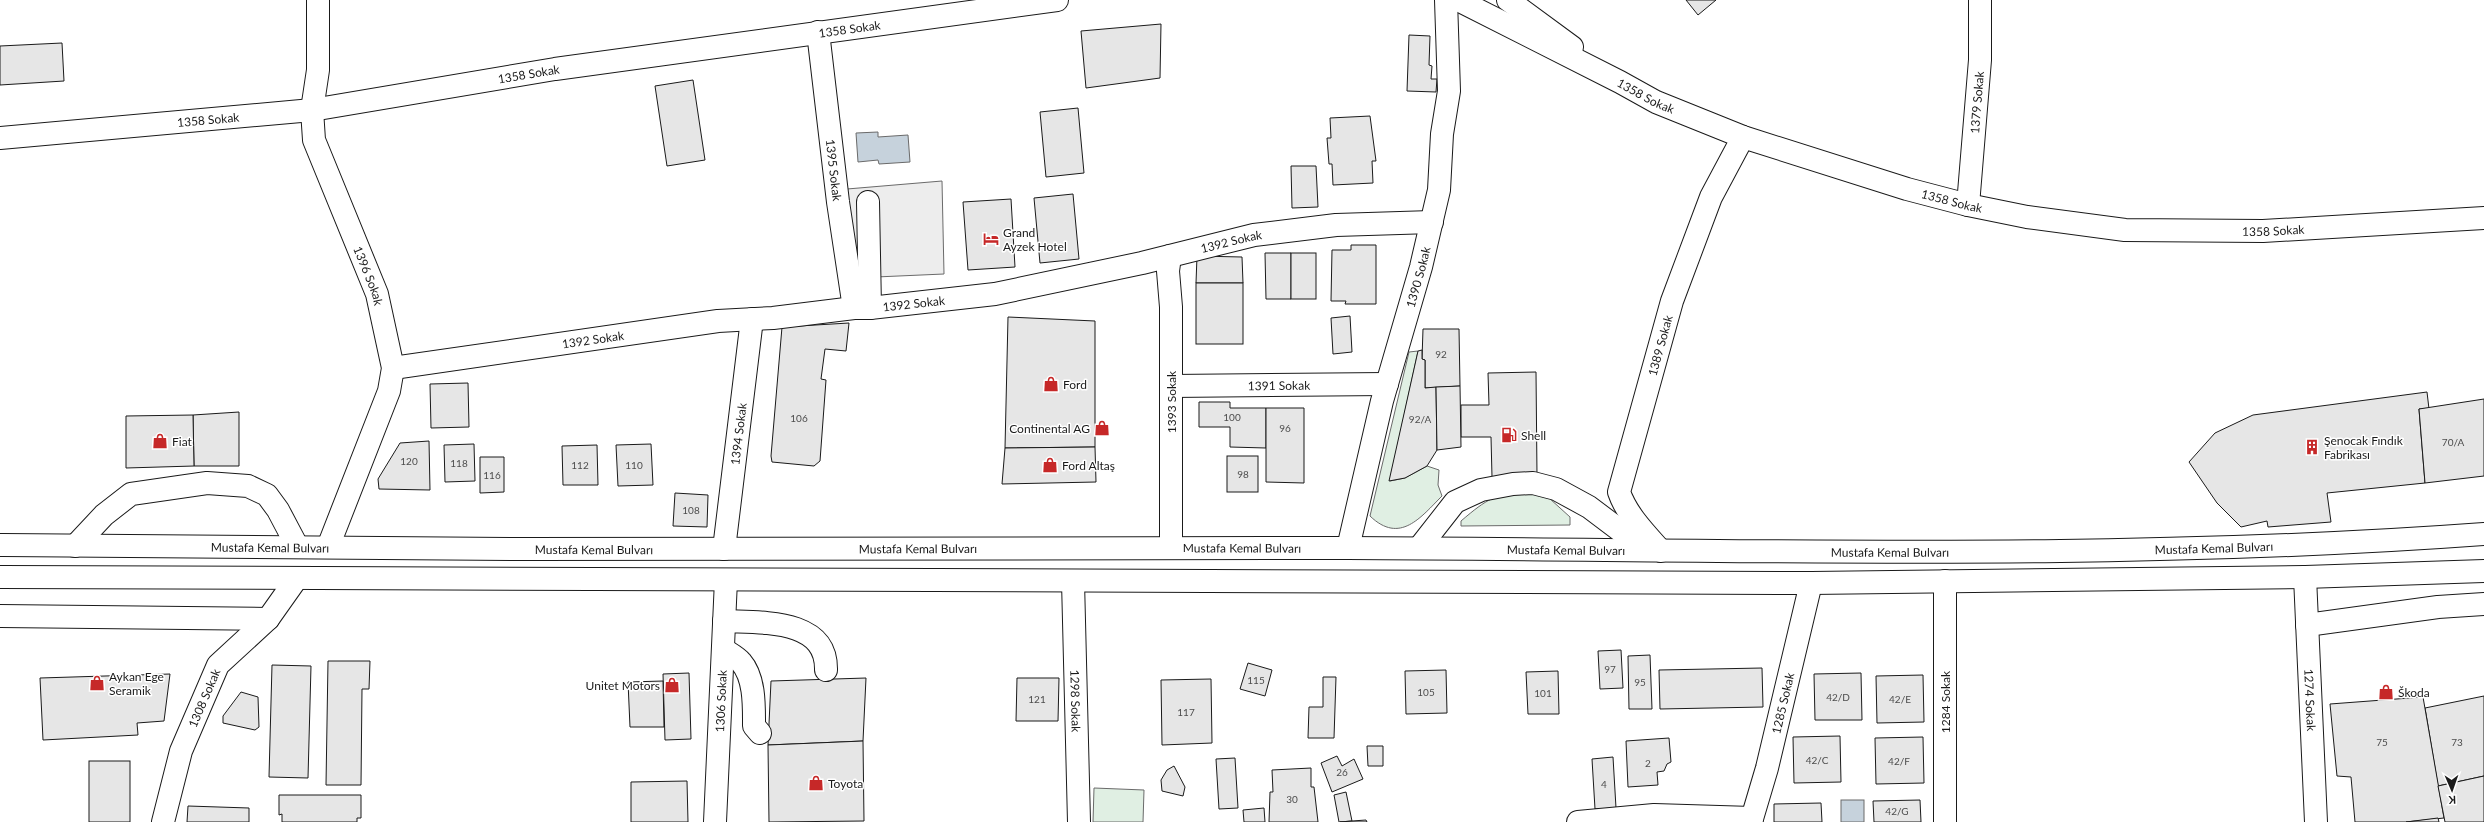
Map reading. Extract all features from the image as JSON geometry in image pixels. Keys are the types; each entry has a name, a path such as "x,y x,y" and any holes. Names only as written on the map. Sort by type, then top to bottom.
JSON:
{"main road":[{"name":"1396 Sokak","path":"318,0 318,70 312,110 314,140 377,294 393,368 389,391 328,547"},
{"name":"1358 Sokak","path":"0,138 312,110 555,69 1057,0"},
{"name":"1390 Sokak","path":"1348,548 1387,384 1422,267 1439,190 1442,134 1449,91 1446,0"},
{"name":"1358 Sokak","path":"1458,0 1620,82 1656,102 1743,137 1907,189 1968,205 2027,217 2125,230 2263,231 2484,218"},
{"path":"1508,0 1620,82"},
{"name":"1379 Sokak","path":"1968,205 1980,60 1977,2"},
{"name":"1395 Sokak","path":"818,32 838,202 862,308"},
{"name":"1389 Sokak","path":"1653,550 1639,526 1622,502 1619,492 1672,301 1711,196 1743,137"},
{"path":"862,308 868,202"},
{"name":"1392 Sokak","path":"393,368 718,321 752,319 995,294 1170,256 1254,235 1336,225 1432,222"},
{"name":"1393 Sokak","path":"1170,256 1168,271 1171,307 1171,548"},
{"name":"1394 Sokak","path":"724,549 752,319"},
{"name":"1391 Sokak","path":"1171,386 1387,384"},
{"path":"1419,548 1454,502 1481,490 1514,484 1533,483 1556,489 1589,507 1653,550"},
{"path":"74,546 104,515 131,494 207,484 248,486 267,496 278,510 297,546"},
{"name":"Mustafa Kemal Bulvarı","path":"0,545 724,549 1419,548 2106,552 2374,542 2484,534"},
{"path":"0,577 1811,584 1945,581 2305,578 2484,571"},
{"name":"1308 Sokak","path":"163,822 182,750 218,665 268,619 297,578"},
{"name":"1274 Sokak","path":"2305,578 2316,822"},
{"name":"1306 Sokak","path":"715,822 726,580"},
{"name":"1298 Sokak","path":"1073,581 1079,822"},
{"name":"1284 Sokak","path":"1945,581 1945,822"},
{"name":"1285 Sokak","path":"1752,820 1769,760 1811,584"},
{"path":"2307,625 2438,607 2484,604"},
{"path":"0,616 268,619"},
{"path":"724,621 775,624 797,628 810,635 826,658 826,670"},
{"path":"723,649 741,662 749,674 754,704 754,726 760,733"},
{"path":"1578,822 1654,815 1752,820"}],"green space":[{"path":"1418,351 1390,481 1405,478 1427,466 1439,470 1438,485 1442,496 1426,512 1409,525 1400,528 1391,528 1381,524 1370,516 1409,352"},
{"path":"1528,490 1549,498 1570,517 1570,525 1461,526 1461,521 1485,502 1499,496"},
{"path":"1094,788 1144,790 1143,822 1093,822"}],"shaded area":[{"path":"878,132 878,137 908,135 910,162 879,164 878,160 858,162 856,133"},
{"path":"942,181 944,274 853,278 847,189"},
{"path":"1841,800 1864,800 1864,822 1841,822"}],"building":[{"path":"1686,0 1716,0 1698,15"},
{"path":"1161,24 1160,78 1086,88 1081,31"},
{"path":"1409,35 1430,36 1429,65 1432,66 1431,79 1437,79 1436,92 1407,91"},
{"path":"62,43 64,81 0,85 0,46"},
{"path":"693,80 705,160 667,166 655,86"},
{"path":"1078,108 1084,173 1046,177 1040,112"},
{"path":"1370,116 1376,161 1372,161 1373,183 1333,185 1332,164 1329,164 1327,138 1331,138 1330,118"},
{"path":"1291,166 1316,166 1318,207 1292,208"},
{"path":"1073,194 1079,259 1040,263 1034,198"},
{"path":"1011,199 1015,267 968,270 963,202"},
{"path":"1351,245 1376,245 1376,304 1345,304 1346,301 1331,301 1332,250 1351,250"},
{"path":"1265,253 1291,253 1291,299 1266,299"},
{"path":"1291,253 1316,253 1316,299 1291,299"},
{"path":"1197,256 1242,257 1243,283 1196,283"},
{"path":"1196,283 1243,283 1243,344 1196,344"},
{"path":"1350,316 1352,352 1333,354 1331,318"},
{"name":"Ford","path":"1008,317 1095,321 1095,447 1005,448"},
{"path":"849,323 846,351 825,349 821,379 826,380 820,461 814,466 772,462 771,456 782,327"},
{"path":"1423,329 1459,329 1460,386 1425,388 1425,360 1422,359"},
{"path":"1422,350 1422,359 1425,360 1425,388 1436,387 1437,450 1427,466 1405,478 1389,481 1418,351"},
{"path":"1536,372 1537,476 1492,477 1491,437 1461,437 1461,405 1489,405 1488,373"},
{"path":"468,383 469,427 431,428 430,384"},
{"path":"1460,386 1461,447 1437,450 1436,387"},
{"name":"Şenocak Fındık Fabrikası","path":"2427,392 2429,409 2419,409 2425,483 2327,493 2331,522 2268,527 2267,521 2241,527 2217,503 2189,462 2215,433 2253,415"},
{"path":"2484,399 2484,476 2425,483 2419,409"},
{"path":"1199,402 1230,402 1230,408 1266,408 1266,448 1230,447 1230,427 1199,427"},
{"path":"1266,408 1304,408 1304,483 1266,482"},
{"name":"Fiat","path":"239,412 239,466 194,466 193,415"},
{"name":"Fiat","path":"193,415 194,466 126,468 126,416"},
{"path":"429,441 430,490 379,489 378,479 400,443"},
{"path":"474,444 475,481 445,482 444,445"},
{"path":"651,444 653,485 618,486 616,445"},
{"path":"597,445 598,485 563,485 562,446"},
{"name":"Ford Altaş","path":"1095,447 1096,482 1002,484 1005,448"},
{"path":"1227,456 1258,456 1258,492 1227,492"},
{"path":"480,457 504,457 504,492 480,493"},
{"path":"675,493 708,495 707,527 673,526"},
{"path":"1621,650 1623,688 1600,689 1598,651"},
{"path":"1650,655 1652,709 1629,709 1628,656"},
{"path":"328,661 370,661 369,689 362,689 361,785 326,785"},
{"path":"1248,663 1272,670 1265,696 1240,689"},
{"path":"272,665 311,666 308,778 269,777"},
{"path":"1762,668 1763,707 1660,709 1659,670"},
{"path":"1446,670 1447,713 1406,714 1405,671"},
{"path":"1558,671 1559,714 1528,714 1526,672"},
{"path":"689,673 691,739 665,740 663,674"},
{"path":"1861,673 1862,720 1815,720 1814,674"},
{"path":"170,674 164,721 137,723 138,735 43,740 40,678"},
{"path":"1923,675 1924,722 1877,723 1876,676"},
{"path":"1323,677 1336,677 1334,738 1308,738 1309,707 1323,707"},
{"name":"Toyota","path":"866,678 863,741 768,745 771,681"},
{"path":"1017,678 1059,678 1058,721 1016,721"},
{"path":"1211,679 1212,743 1162,745 1161,680"},
{"path":"663,681 664,727 630,727 628,682"},
{"path":"241,692 258,697 259,727 255,730 223,723 223,716"},
{"path":"2484,696 2484,776 2438,786 2425,708"},
{"path":"2423,697 2444,818 2406,822 2355,822 2351,777 2337,776 2330,704"},
{"path":"1840,736 1841,782 1794,783 1793,737"},
{"path":"1923,737 1924,783 1876,784 1875,738"},
{"path":"1669,738 1671,762 1667,764 1664,771 1657,772 1658,785 1628,787 1626,741"},
{"name":"Toyota","path":"863,741 864,821 769,822 768,745"},
{"path":"1367,746 1383,746 1383,766 1368,766"},
{"path":"1337,756 1342,766 1354,759 1363,779 1332,792 1321,763"},
{"path":"1613,757 1616,808 1595,809 1592,759"},
{"path":"1235,758 1238,808 1219,809 1216,759"},
{"path":"89,761 130,761 130,822 89,822"},
{"path":"1174,766 1185,787 1183,796 1162,791 1161,780 1167,770"},
{"path":"1311,768 1311,787 1314,787 1318,822 1269,822 1270,792 1273,792 1272,770"},
{"path":"2484,776 2484,822 2445,822 2438,786"},
{"path":"687,781 688,822 631,822 631,782"},
{"path":"1346,792 1352,821 1339,822 1334,795"},
{"path":"279,795 361,795 361,818 357,818 357,822 282,822 282,814 279,815"},
{"path":"1920,800 1921,822 1874,822 1873,801"},
{"path":"1821,803 1822,822 1774,822 1774,804"},
{"path":"188,806 249,808 249,822 187,822"},
{"path":"1264,808 1265,822 1244,822 1243,810"},
{"path":"2438,818 2439,822 2406,822"},
{"path":"1366,820 1367,822 1340,822 1352,821"}],"place":[{"name":"Grand Ayzek Hotel","path":"991,239"},
{"name":"Ford","path":"1051,384"},
{"name":"Continental AG","path":"1102,428"},
{"name":"Shell","path":"1509,435"},
{"name":"Fiat","path":"160,441"},
{"name":"Şenocak Fındık Fabrikası","path":"2312,447"},
{"name":"Ford Altaş","path":"1050,465"},
{"name":"Aykan Ege Seramik","path":"97,683"},
{"name":"Unitet Motors","path":"672,685"},
{"name":"Škoda","path":"2386,692"},
{"name":"Toyota","path":"816,783"}]}
